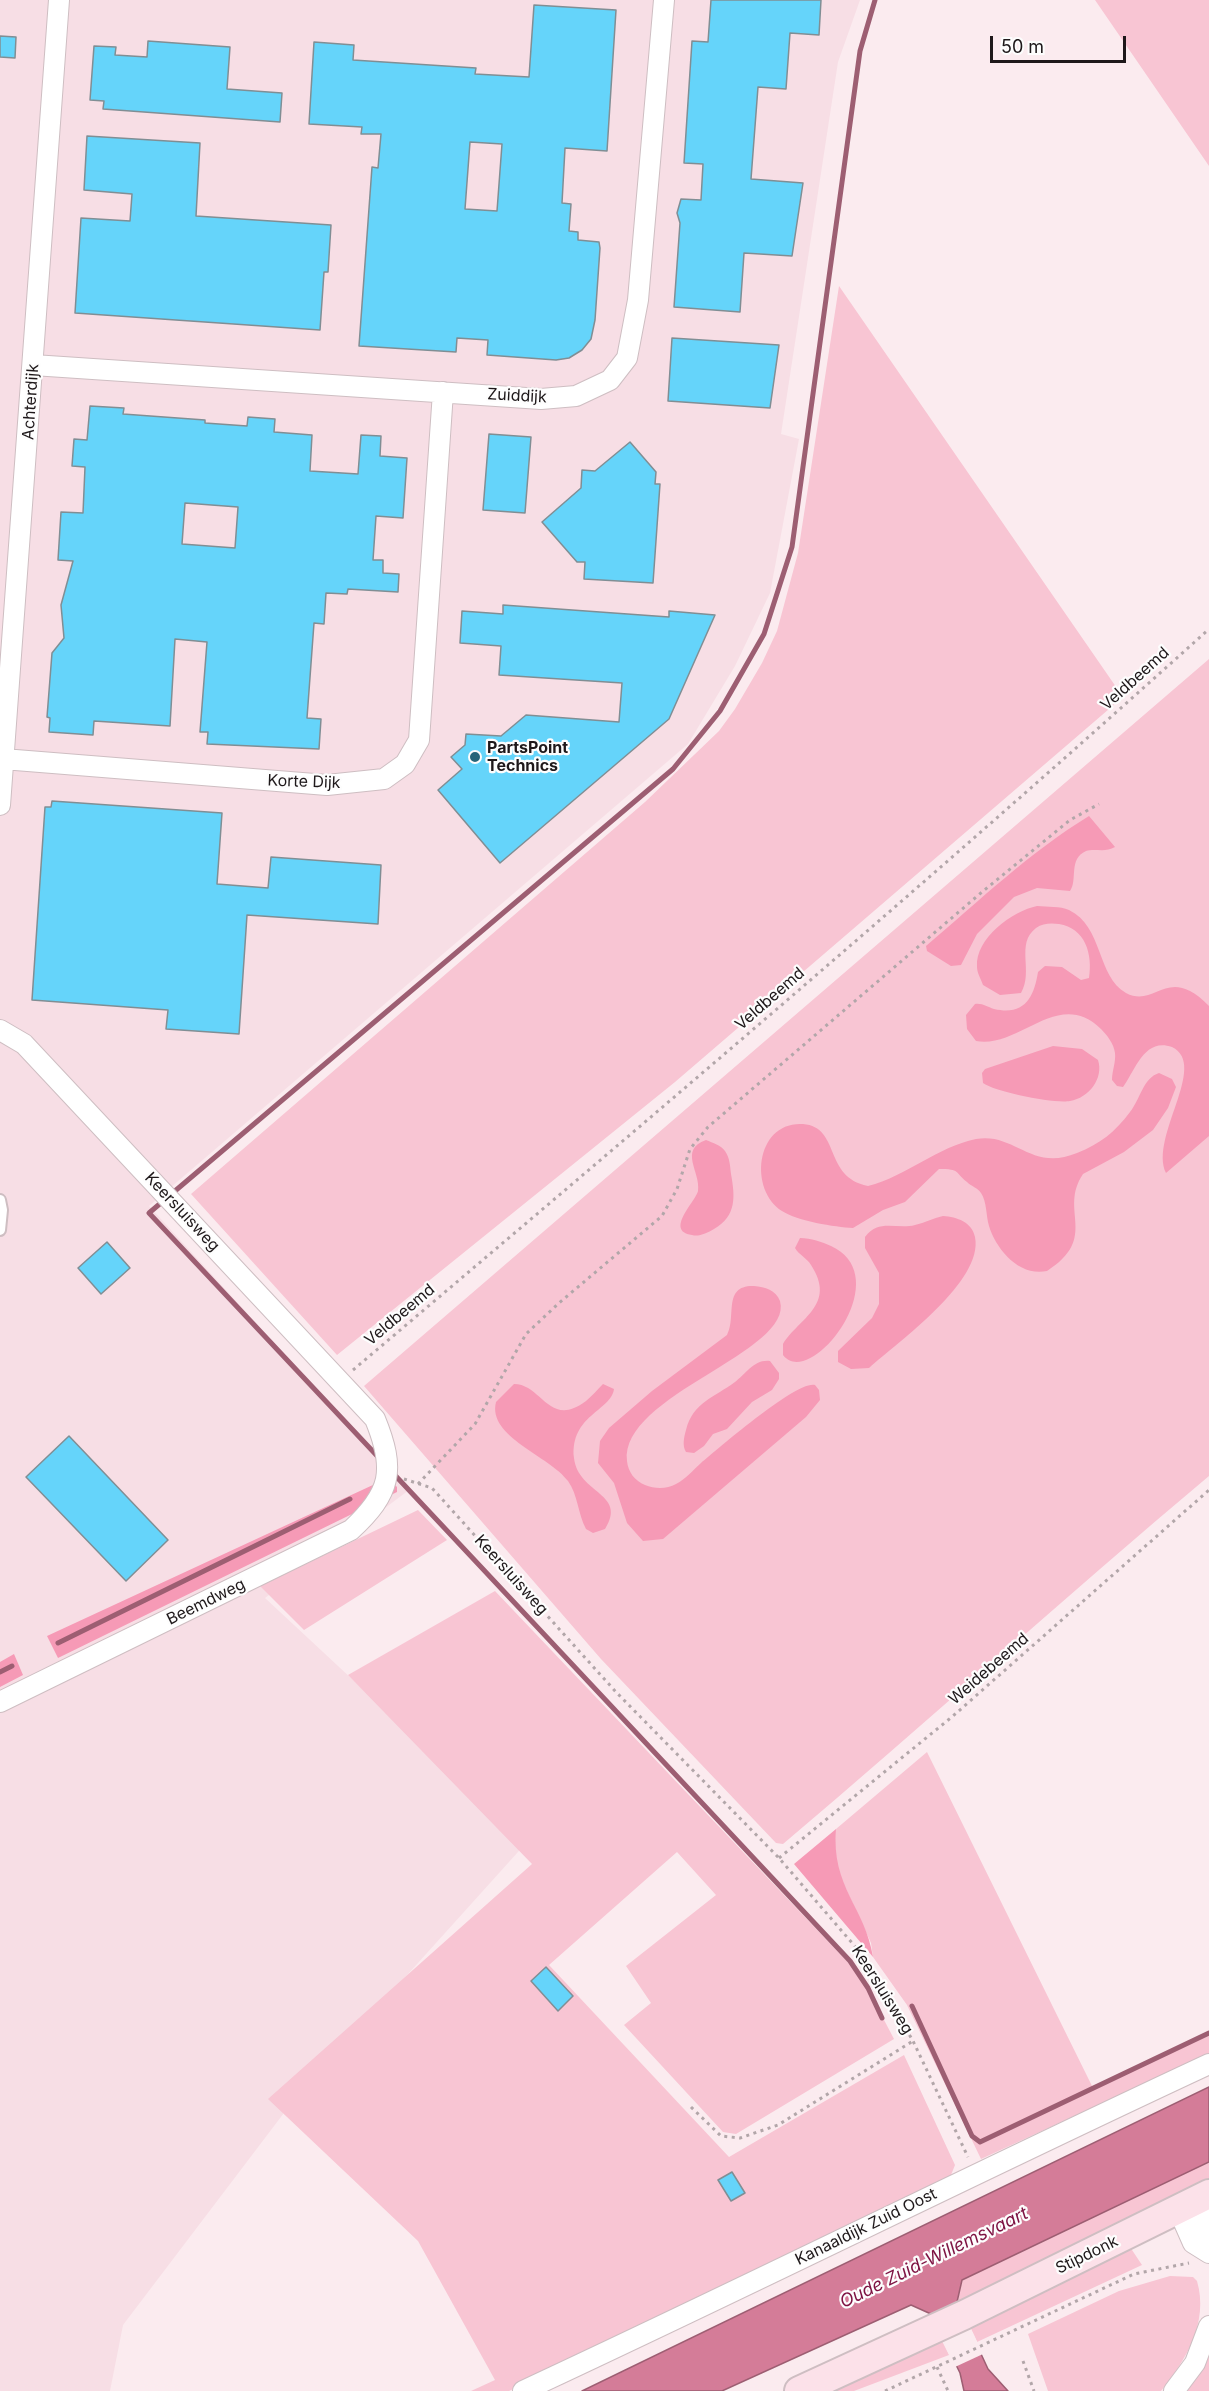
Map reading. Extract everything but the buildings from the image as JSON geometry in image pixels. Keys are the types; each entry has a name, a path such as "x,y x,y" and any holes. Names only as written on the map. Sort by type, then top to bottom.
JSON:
{"main road":[{"name":"Stipdonk","path":"799,2391 964,2315 1194,2201"}],"street":[{"name":"Achterdijk","path":"0,805 8,616 33,365 59,0"},
{"name":"Zuiddijk","path":"33,365 541,399 576,396 610,380 627,358 638,300 664,0"},
{"name":"Korte Dijk","path":"3,759 327,786 384,779 405,764 419,740 443,392"},
{"name":"Keersluisweg","path":"0,1030 24,1044 375,1419 386,1446 389,1475"},
{"name":"Beemdweg","path":"0,1702 351,1530 370,1512 383,1493 389,1475"},
{"name":"Kanaaldijk Zuid Oost","path":"523,2391 669,2323 976,2172 1209,2064"},
{"path":"1194,2201 1209,2235"},
{"path":"1194,2201 1193,2243 1204,2256"},
{"path":"1174,2391 1195,2363 1209,2326"}],"lane":[{"path":"0,1200 2,1210 0,1230"}],"path":[{"name":"Veldbeemd","path":"341,1381 724,1054 1070,754 1209,629"},
{"path":"418,1484 475,1424 526,1334 662,1216 677,1189 690,1149 708,1127 990,885 1070,820 1099,804"},
{"name":"Keersluisweg","path":"389,1475 432,1488 616,1692 779,1858 865,1958 913,2041 976,2172"},
{"name":"Weidebeemd","path":"779,1858 953,1716 1209,1490"},
{"path":"691,2107 721,2136 740,2138 778,2125 913,2041"},
{"path":"885,2391 1134,2274 1204,2256"},
{"path":"1023,2361 1034,2391"},
{"path":"937,2367 948,2391"}],"shaded area":[{"path":"0,0 860,0 838,62 781,434 799,439 770,593 735,666 688,744 149,1206 409,1490 265,1598 527,1842 290,2105 123,2325 110,2391 0,2391"},
{"path":"1095,0 1209,0 1209,166"},
{"path":"839,286 1123,697 675,1082 337,1355 191,1194 645,802 719,731 735,709 762,663 777,631 798,553"},
{"path":"1209,659 1209,1476 783,1844 776,1843 601,1659 364,1386"},
{"path":"1089,816 1115,847 1108,850 1089,850 1080,855 1075,864 1070,891 1037,888 1014,897 977,934 961,965 951,966 927,951 926,946 1005,878 1046,845"},
{"path":"1037,906 1069,910 1080,918 1088,927 1110,976 1126,993 1146,996 1172,987 1183,988 1195,994 1209,1006 1209,1136 1166,1173 1163,1158 1165,1141 1182,1085 1184,1069 1182,1056 1172,1047 1162,1045 1147,1051 1123,1087 1117,1086 1112,1080 1115,1056 1112,1043 1101,1029 1085,1018 1070,1014 1054,1016 1008,1037 992,1041 976,1041 967,1029 966,1015 975,1004 1005,1010 1020,1007 1030,997 1038,972 1045,966 1062,967 1081,980 1089,978 1090,960 1081,937 1068,926 1050,924 1041,925 1030,934 1025,950 1025,985 1021,993 1000,995 983,985 977,967 982,946 997,927 1017,914"},
{"path":"1053,1046 1082,1049 1098,1060 1097,1080 1083,1096 1070,1101 1052,1101 1012,1093 983,1083 982,1073 985,1069"},
{"path":"1159,1073 1172,1079 1176,1087 1168,1108 1153,1130 1124,1152 1083,1174 1076,1187 1074,1200 1076,1224 1071,1247 1063,1259 1047,1271 1027,1270 1003,1252 992,1235 981,1193 954,1170 939,1169 905,1202 883,1210 853,1228 816,1223 789,1215 771,1201 764,1188 761,1173 762,1158 767,1144 775,1133 787,1126 803,1124 815,1127 823,1134 844,1173 854,1181 868,1186 896,1176 948,1148 976,1139 990,1138 1035,1155 1061,1158 1093,1146 1113,1131 1133,1107 1149,1080"},
{"path":"706,1140 717,1144 728,1156 733,1205 731,1212 721,1224 706,1233 695,1235 684,1232 681,1222 698,1191 693,1150"},
{"path":"943,1216 963,1221 971,1228 975,1237 974,1254 966,1272 953,1291 918,1327 869,1368 851,1369 838,1362 838,1351 872,1318 879,1304 879,1273 865,1248 865,1237 870,1231 882,1226 908,1226"},
{"path":"800,1238 831,1246 850,1261 856,1281 853,1304 843,1326 828,1345 811,1358 796,1362 783,1355 783,1344 813,1310 820,1291 818,1279 811,1265 795,1248"},
{"path":"754,1286 776,1294 780,1301 777,1320 761,1338 736,1357 676,1395 650,1415 632,1437 627,1461 630,1472 638,1481 649,1486 661,1488 672,1486 683,1480 758,1417 792,1393 806,1386 815,1385 819,1390 820,1400 806,1417 663,1539 643,1541 627,1523 614,1483 598,1463 600,1441 609,1428 652,1391 727,1335 734,1296 744,1287"},
{"path":"770,1361 779,1373 779,1379 772,1390 752,1402 727,1429 713,1434 704,1446 694,1453 686,1452 684,1438 686,1430 699,1406 735,1382 759,1362"},
{"path":"514,1384 524,1386 554,1408 563,1410 586,1401 603,1384 614,1389 606,1403 584,1423 574,1444 577,1470 606,1500 610,1508 610,1517 605,1529 593,1533 586,1529 568,1481 548,1463 510,1436 501,1426 496,1414 496,1402"},
{"path":"388,1478 397,1487 397,1492 58,1658 47,1636"},
{"path":"418,1510 447,1540 304,1630 260,1586"},
{"path":"495,1591 861,1976 894,2039 736,2134 723,2132 624,2025 651,2003 626,1966 716,1895 677,1852 549,1965 729,2157 904,2055 955,2165 951,2175 509,2391 471,2391 495,2380 418,2241 268,2099 532,1864 348,1675"},
{"path":"14,1654 23,1675 0,1687 0,1662"},
{"path":"927,1752 1093,2088 1209,2033 1209,2054 981,2159 907,2005 873,1957 871,1943 838,1872 834,1850 836,1829"},
{"path":"836,1829 836,1849 843,1882 863,1924 873,1957 794,1864"},
{"path":"1209,2162 1209,2183 978,2294 958,2301 962,2280"},
{"path":"1130,2247 1142,2265 977,2342 969,2325"},
{"path":"1170,2276 1193,2277 1197,2281 1200,2311 1193,2340 1187,2353 1161,2391 1048,2391 1028,2334 1119,2291"},
{"path":"941,2339 949,2355 854,2391 828,2391"},
{"path":"1209,2355 1209,2391 1187,2391 1201,2372"}],"water":[{"name":"Oude Zuid-Willemsvaart","path":"1209,2087 1209,2162 962,2280 957,2302 988,2369 1008,2391 964,2391 960,2373 931,2314 911,2305 722,2391 582,2391"}],"pier":[{"path":"958,2301 983,2354 955,2367 930,2314"}],"waterway":[{"path":"381,1460 149,1213 673,769 720,711 764,634 792,547 860,51 875,0"},
{"path":"392,1472 850,1961 868,1988 882,2018"},
{"path":"58,1643 350,1499"},
{"path":"0,1672 12,1666"},
{"path":"912,2006 972,2136 980,2142 1209,2033"}],"place":[{"name":"PartsPoint Technics","path":"475,757"}]}
